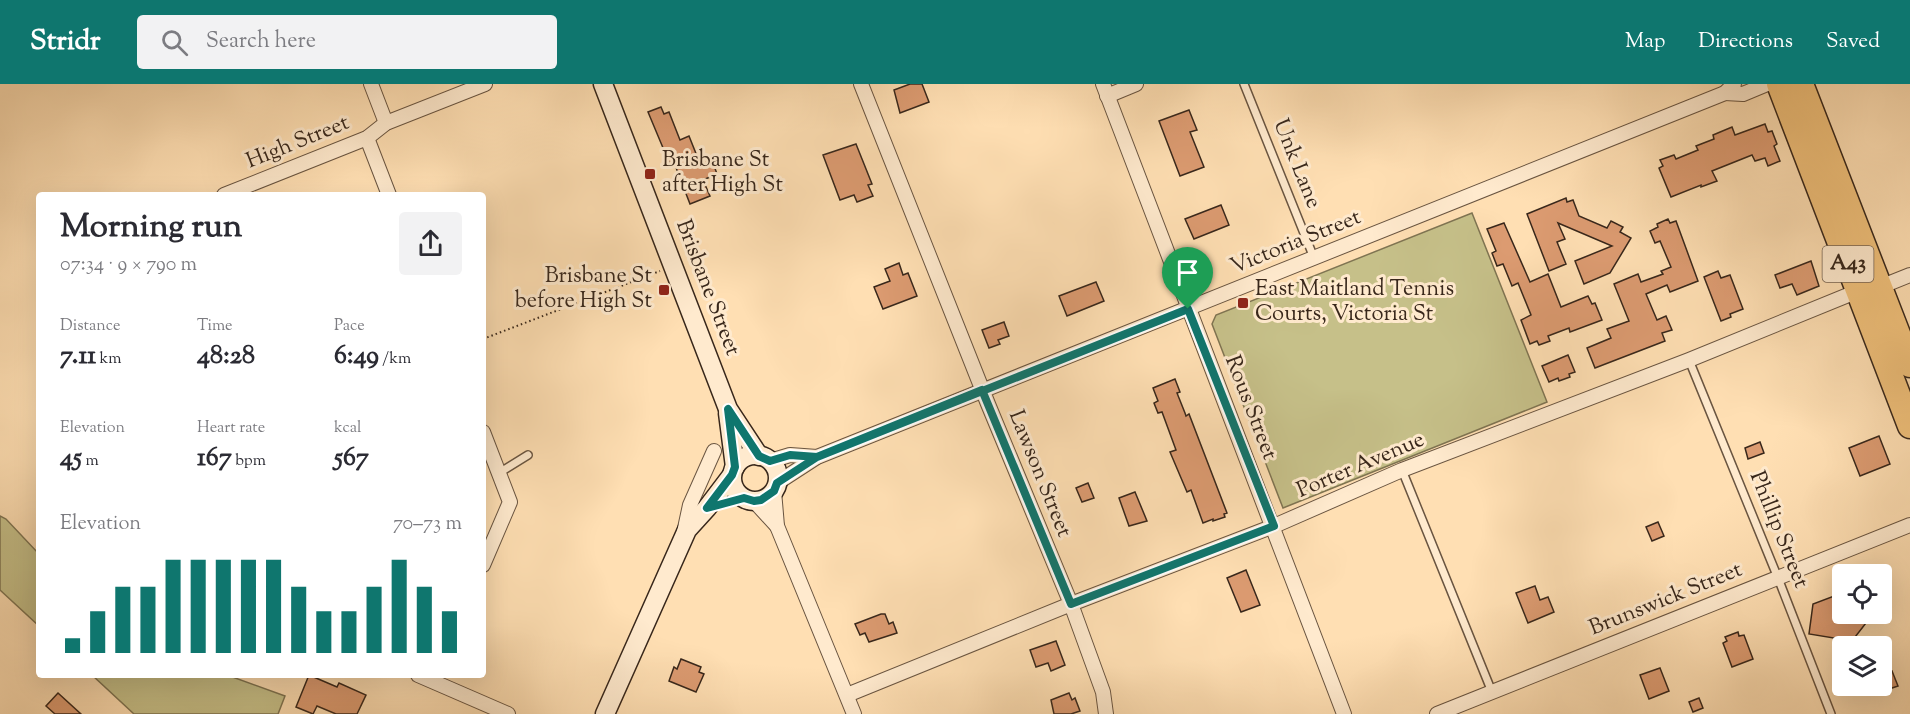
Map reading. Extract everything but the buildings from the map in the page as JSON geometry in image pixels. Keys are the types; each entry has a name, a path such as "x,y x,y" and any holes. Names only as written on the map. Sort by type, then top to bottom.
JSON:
{"highway":[{"name":"A43","path":"1794,88 1869,289 1910,426"},
{"name":"A43","path":"1869,289 1910,365"}],"main road":[{"name":"Brisbane Street","path":"603,84 728,409 764,458"},
{"name":"Brisbane Street","path":"728,409 734,471"},
{"path":"605,714 692,522 707,508 746,458 764,458 776,471 776,487 761,500 707,508"},
{"path":"734,471 735,488 749,500"}],"street":[{"path":"371,84 386,123"},
{"name":"High Street","path":"232,192 367,138 386,123 485,84"},
{"name":"Lawson Street","path":"861,84 982,390 1071,604 1103,692 1106,714"},
{"path":"1105,90 1136,84"},
{"name":"Victoria Street","path":"776,487 817,457 1729,89 1743,94 1767,84"},
{"name":"Rous Street","path":"1105,90 1274,526 1344,714"},
{"path":"367,138 388,192"},
{"name":"Porter Avenue","path":"847,695 1071,604 1274,526 1402,470 1910,275"},
{"path":"486,440 510,502 486,558"},
{"path":"682,541 690,505 714,451"},
{"name":"Victoria Street","path":"764,458 790,455 817,457"},
{"path":"776,487 777,526 855,714"},
{"path":"749,500 777,526"},
{"name":"Brunswick Street","path":"1437,714 1910,525"},
{"path":"434,678 508,714"}],"lane":[{"name":"Unk Lane","path":"1244,84 1314,258"},
{"name":"Phillip Street","path":"1689,360 1831,714"},
{"path":"499,472 528,456"},
{"path":"1402,470 1492,692"}],"path":[{"path":"486,338 673,266"}],"shaded area":[{"path":"1472,213 1547,402 1283,508 1212,324 1216,315"},
{"path":"0,516 6,519 36,551 36,623 0,590"},
{"path":"95,678 235,678 285,696 278,714 134,714"}],"place":[{"name":"Brisbane St after High St","path":"650,174"},
{"name":"Brisbane St before High St","path":"664,290"},
{"name":"East Maitland Tennis Courts, Victoria St","path":"1243,303"}],"route":[{"path":"1188,309 982,390 817,457 790,455 770,461 759,456 728,409 735,467 732,475 707,508 744,498 754,501 761,500 774,491 777,483 817,457 900,423 982,390 1071,604 1274,526 1188,309"}]}
